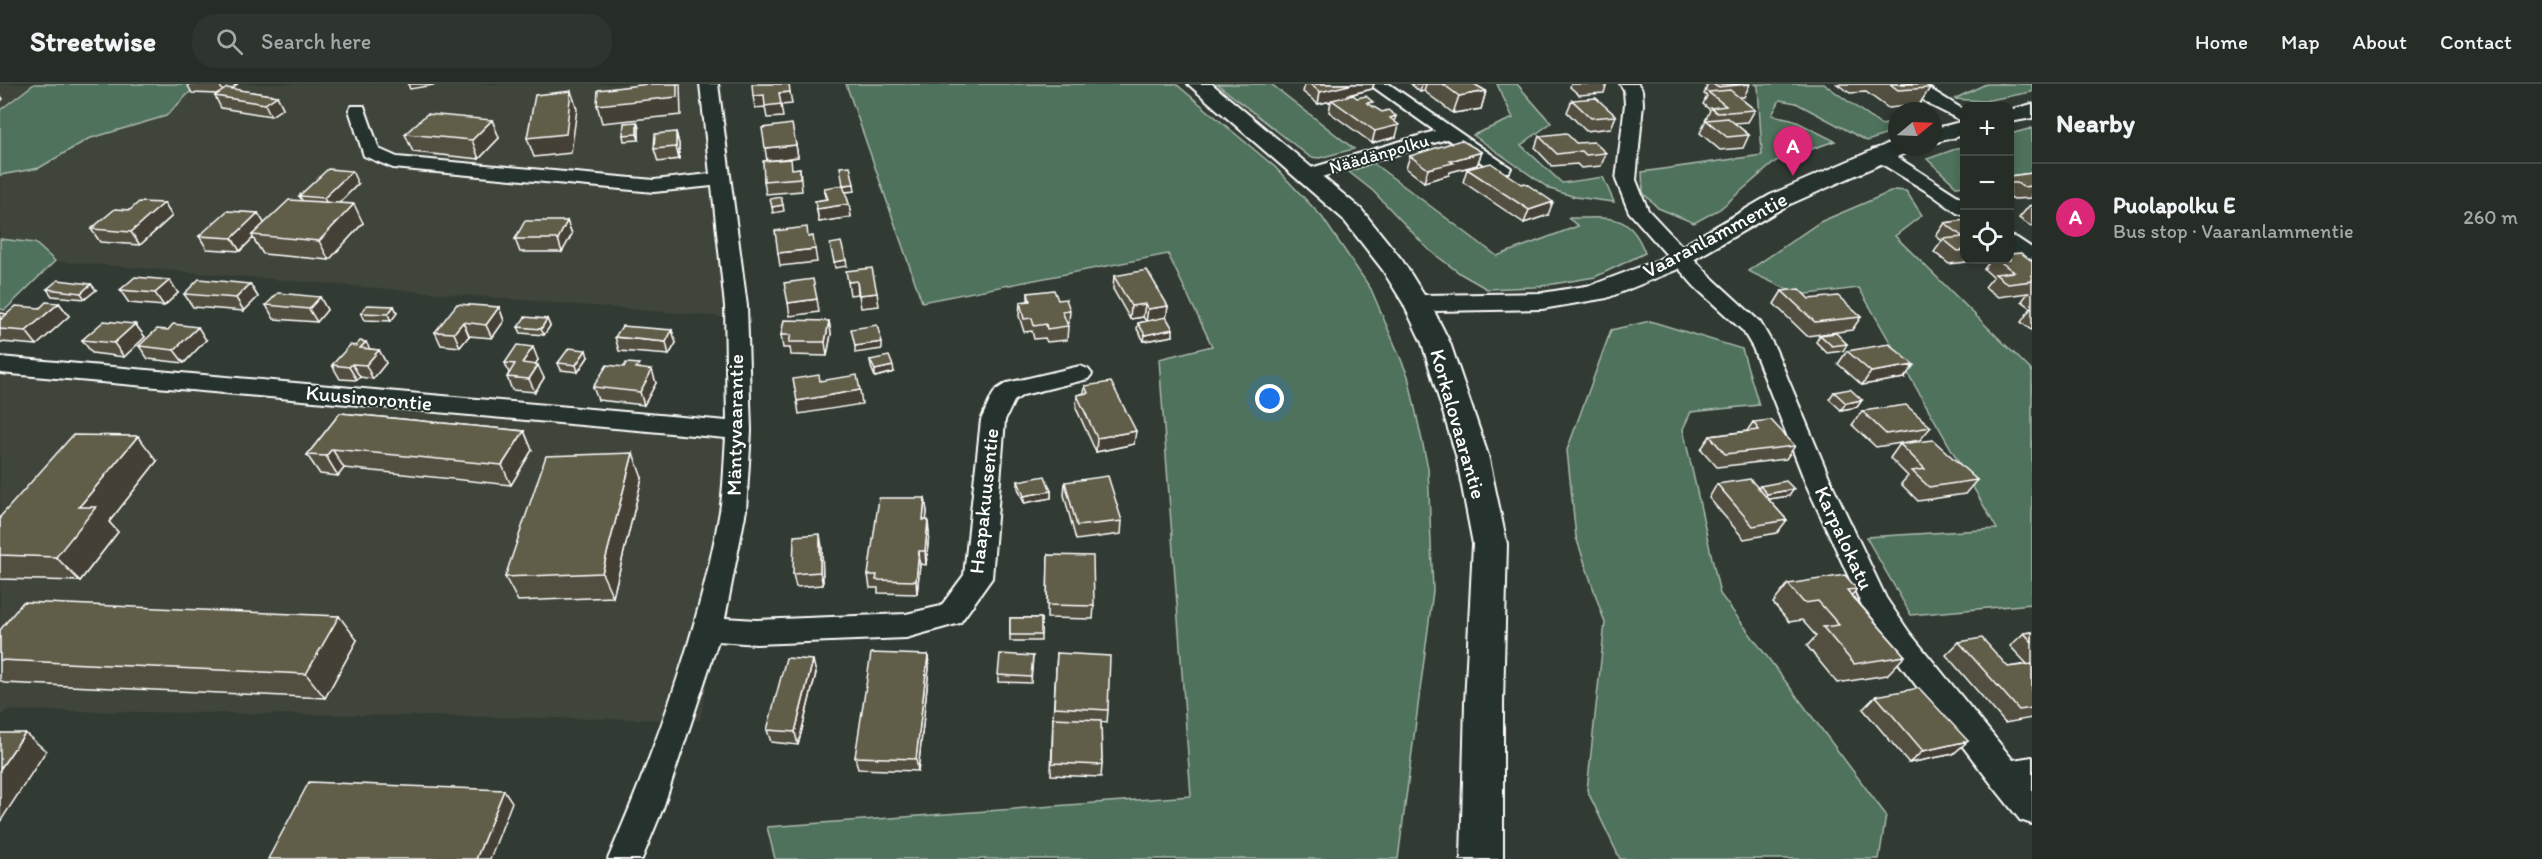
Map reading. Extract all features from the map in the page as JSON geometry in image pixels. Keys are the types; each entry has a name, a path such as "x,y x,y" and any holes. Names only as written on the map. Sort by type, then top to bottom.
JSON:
{"street":[{"name":"Mäntyvaarantie","path":"625,859 647,808 708,628 733,510 739,431 736,306 709,84"},
{"name":"Korkalovaarantie","path":"1199,84 1352,214 1393,266 1416,303 1436,343 1472,455 1490,544 1484,703 1482,859"},
{"name":"Näädänpolku","path":"1378,84 1502,168"},
{"name":"Karpalokatu","path":"1629,84 1633,90 1634,104 1626,180 1638,212 1703,282 1752,327 1764,348 1815,475 1875,604 1899,642 2018,774 2032,809"},
{"path":"1911,84 1960,114"},
{"path":"358,110 371,152 393,162 654,186 722,179"},
{"path":"2014,115 2032,111"},
{"path":"1942,134 1960,129"},
{"name":"Näädänpolku","path":"1308,175 1449,133"},
{"name":"Vaaranlammentie","path":"1416,303 1542,301 1598,292 1666,264 1779,200 1888,151"},
{"path":"1895,156 1960,205"},
{"path":"2014,245 2032,258"},
{"name":"Kuusinorontie","path":"0,365 739,431"},
{"name":"Haapakuusentie","path":"708,628 756,632 906,626 950,615 978,578 993,420 1004,396 1015,389 1080,374"}],"shaded area":[{"path":"0,84 722,84 750,319 55,261 0,315"},
{"path":"0,365 754,437 700,720 6,710 0,718"}],"green space":[{"path":"34,84 198,84 166,116 88,139 39,168 0,175 0,110"},
{"path":"846,84 1176,84 1275,167 1322,217 1371,289 1408,376 1428,468 1433,591 1398,859 775,859 767,827 1191,796 1159,359 1212,346 1168,254 922,302"},
{"path":"1217,84 1271,84 1354,149 1319,158 1310,157"},
{"path":"1497,84 1517,84 1551,123 1521,145 1562,183 1603,177 1614,202 1575,197 1550,189 1473,135 1513,118"},
{"path":"1755,84 1824,84 1881,125 1888,124 1888,134 1867,141 1796,103 1780,100 1772,115 1791,119 1835,141 1776,161 1720,209 1694,223 1658,208 1643,193 1642,172 1762,155 1758,86"},
{"path":"1986,84 2032,84 2032,92 1984,101 1954,99"},
{"path":"2032,128 2032,178 2014,180 2014,133"},
{"path":"1960,147 1960,187 1957,187 1927,159 1942,156 1942,154"},
{"path":"1373,163 1497,256 1578,226 1568,218 1606,218 1624,223 1639,239 1645,253 1595,277 1535,287 1487,289 1461,274 1429,250 1373,191 1349,172"},
{"path":"1895,190 1906,191 1922,215 1895,236 2032,371 2032,604 1911,615 1866,537 1997,529 1859,288 1799,295 1748,271 1820,222"},
{"path":"0,239 35,243 55,261 5,310 0,309"},
{"path":"1650,321 1742,349 1759,405 1691,412 1683,429 1720,594 1886,815 1879,859 1620,859 1587,790 1605,623 1576,537 1567,450 1611,330"}],"building":[{"path":"649,84 677,84 677,97 597,105 598,90"},
{"path":"752,84 789,84 790,92 779,93 781,104 765,106 764,95 753,96"},
{"path":"1310,84 1348,84 1349,85 1320,92"},
{"path":"1443,84 1474,84 1486,91 1459,96"},
{"path":"1713,84 1750,84 1717,87"},
{"path":"1890,84 1924,84 1930,88 1898,90"},
{"path":"227,88 277,96 265,104 215,96"},
{"path":"1730,90 1755,110 1717,113 1711,108 1726,106 1708,92"},
{"path":"571,91 566,134 527,138 535,95"},
{"path":"1353,95 1357,98 1366,96 1373,102 1367,103 1382,112 1388,110 1396,116 1390,118 1399,125 1375,131 1332,100"},
{"path":"1596,98 1616,116 1591,118 1572,100"},
{"path":"427,114 492,120 472,140 405,134"},
{"path":"1728,118 1749,135 1727,137 1706,120"},
{"path":"637,122 637,134 623,135 624,123"},
{"path":"792,124 796,145 765,148 762,128"},
{"path":"676,132 676,147 654,149 655,134"},
{"path":"1566,133 1576,143 1594,142 1606,153 1586,155 1582,151 1557,154 1539,136"},
{"path":"1461,140 1482,152 1428,169 1410,156"},
{"path":"791,159 792,169 800,168 800,178 764,181 763,161"},
{"path":"1491,163 1521,184 1525,183 1553,202 1529,210 1467,169"},
{"path":"850,166 854,184 843,185 840,167"},
{"path":"328,169 352,171 324,198 299,196"},
{"path":"2032,173 2032,186 2023,187 2014,183 2014,175"},
{"path":"843,185 849,204 817,209 815,201 828,199 824,188"},
{"path":"781,197 783,205 772,207 770,199"},
{"path":"289,200 354,204 319,241 252,235"},
{"path":"139,202 164,203 131,232 91,229 115,209 130,210"},
{"path":"227,211 258,213 232,238 199,236"},
{"path":"525,221 567,221 558,239 515,239"},
{"path":"1960,221 1960,235 1945,223"},
{"path":"807,227 808,237 813,236 815,249 778,253 775,231"},
{"path":"1960,237 1960,251 1958,251 1943,239"},
{"path":"841,242 846,260 834,262 830,244"},
{"path":"2021,253 2032,261 2032,281 2008,284 1995,274 2014,272 2003,264 2014,264 2014,254"},
{"path":"872,268 877,293 859,295 857,281 848,282 846,271"},
{"path":"1147,270 1168,306 1148,309 1145,304 1131,306 1114,276"},
{"path":"135,277 170,280 155,293 120,290"},
{"path":"199,279 250,284 236,298 184,294"},
{"path":"813,279 817,299 788,303 784,283"},
{"path":"58,280 91,284 81,293 47,289"},
{"path":"1799,289 1809,299 1838,296 1861,317 1815,322 1782,291"},
{"path":"1054,290 1058,300 1066,299 1070,310 1062,311 1068,326 1047,329 1046,324 1034,326 1032,318 1024,319 1020,302 1030,301 1028,293"},
{"path":"278,293 320,297 309,309 266,305"},
{"path":"46,302 59,303 26,331 0,329 0,320 16,306 40,308"},
{"path":"457,304 499,307 486,325 463,322 454,333 435,332"},
{"path":"367,305 394,306 388,314 361,313"},
{"path":"1,313 7,314 0,320 0,315"},
{"path":"525,317 547,319 541,329 518,327"},
{"path":"1166,317 1173,329 1145,335 1138,323"},
{"path":"784,320 829,321 825,342 789,342 791,335 781,335"},
{"path":"104,321 135,324 114,343 82,340"},
{"path":"173,324 198,327 174,350 139,346 157,329 168,330"},
{"path":"877,325 882,342 855,346 851,329"},
{"path":"622,326 672,330 666,342 615,337"},
{"path":"1836,333 1847,344 1832,346 1820,335"},
{"path":"360,341 366,342 360,348 379,350 366,365 352,364 349,367 332,365 350,345 356,346"},
{"path":"1889,344 1914,365 1871,372 1847,351"},
{"path":"517,345 533,347 522,363 538,365 529,379 507,377 515,364 505,363"},
{"path":"569,348 586,350 576,365 558,363"},
{"path":"889,356 893,366 875,370 870,360"},
{"path":"626,363 639,364 636,368 652,370 640,392 593,387 607,365 624,367"},
{"path":"819,375 820,381 857,375 860,390 797,401 793,379"},
{"path":"1111,382 1136,431 1097,438 1077,395 1088,393 1085,386"},
{"path":"1850,389 1862,400 1846,403 1834,392"},
{"path":"1906,405 1931,427 1886,434 1862,411"},
{"path":"340,413 524,431 502,465 332,449 326,456 307,455"},
{"path":"1771,420 1795,446 1725,454 1710,436 1759,430 1753,422"},
{"path":"73,435 138,436 79,507 96,507 56,557 0,555 0,517"},
{"path":"1933,440 1977,480 1929,487 1912,471 1925,469 1900,444"},
{"path":"633,453 602,573 505,577 546,456"},
{"path":"1045,476 1051,491 1024,496 1018,481"},
{"path":"1108,476 1122,521 1077,526 1065,482"},
{"path":"1750,479 1787,520 1753,526 1717,484"},
{"path":"1786,481 1794,489 1767,494 1760,486"},
{"path":"879,498 925,498 923,520 928,520 925,551 919,551 916,581 876,580 877,575 868,575"},
{"path":"820,534 820,572 793,574 794,536"},
{"path":"1048,555 1093,556 1094,606 1047,605"},
{"path":"1845,575 1857,589 1847,590 1905,656 1854,664 1823,627 1839,625 1818,601 1804,603 1788,584"},
{"path":"23,602 339,616 306,674 0,660 0,630"},
{"path":"1010,618 1041,618 1041,635 1010,635"},
{"path":"2032,632 2032,642 2024,633"},
{"path":"1982,638 2008,667 2032,664 2032,708 2019,710 1959,642"},
{"path":"871,653 928,655 916,759 855,757"},
{"path":"1057,653 1110,656 1108,710 1054,707"},
{"path":"1000,654 1033,656 1031,677 998,675"},
{"path":"786,658 813,660 795,732 767,730"},
{"path":"1919,688 1968,741 1923,751 1876,696"},
{"path":"1053,718 1101,720 1102,765 1052,763"},
{"path":"0,733 25,733 0,769"},
{"path":"309,782 504,790 476,859 268,859"}],"place":[{"name":"Puolapolku E","path":"1793,176"}]}
